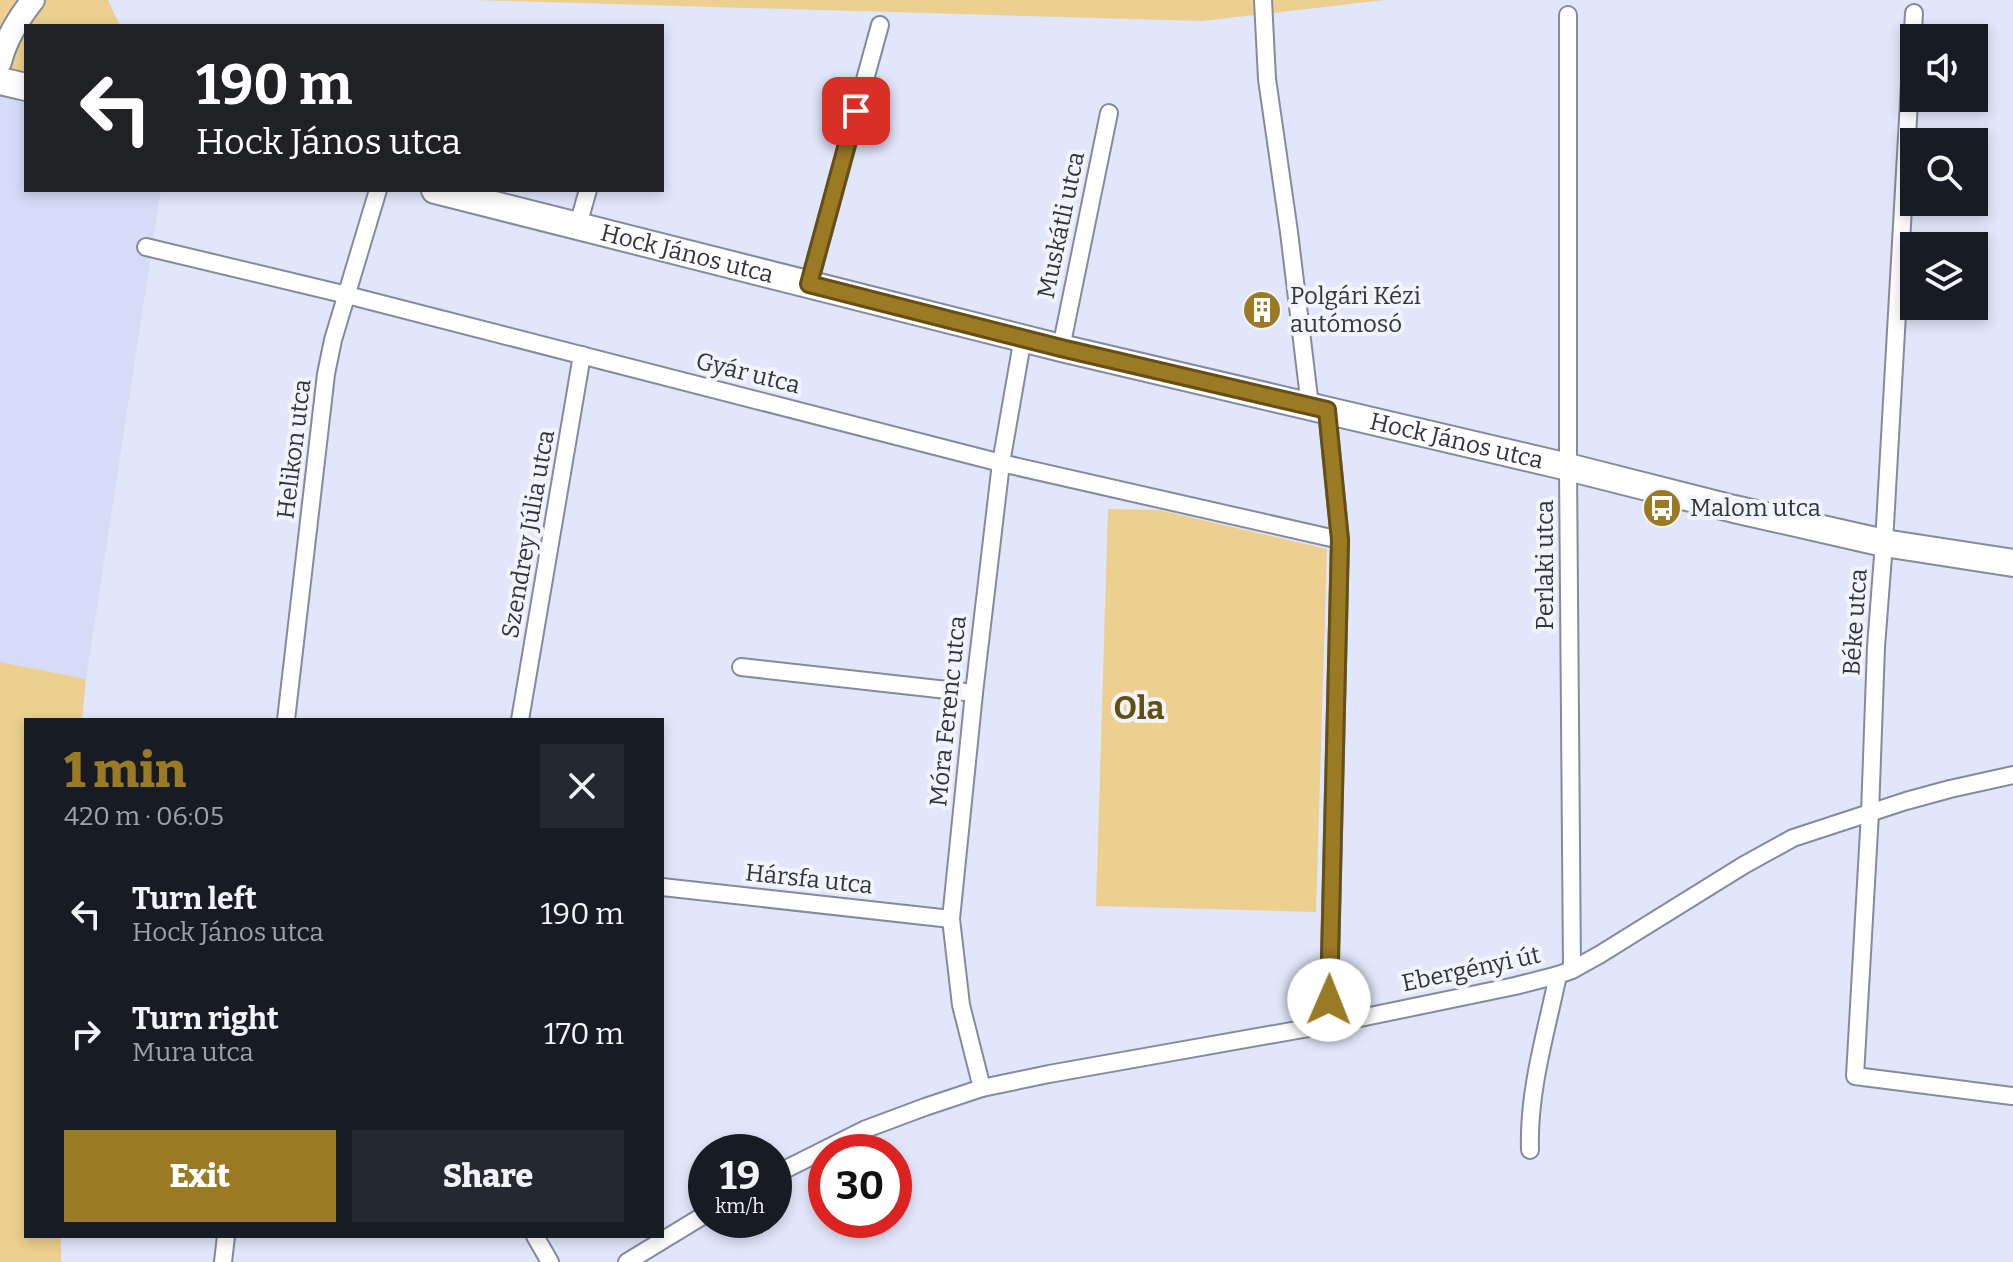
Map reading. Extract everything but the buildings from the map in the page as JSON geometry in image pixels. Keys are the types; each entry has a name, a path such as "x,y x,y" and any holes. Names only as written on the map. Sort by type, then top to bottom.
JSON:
{"main road":[{"path":"0,81 24,87"},
{"name":"Hock János utca","path":"443,192 1061,348 1734,509 1884,543 2013,563"}],"street":[{"path":"0,62 5,43 33,0"},
{"path":"1263,0 1267,79 1340,540 1329,1000 1331,1024"},
{"name":"Béke utca","path":"1914,13 1876,647 1855,1076 2012,1096"},
{"name":"Perlaki utca","path":"1530,1150 1529,1121 1533,1090 1565,972 1568,15"},
{"path":"809,284 880,25"},
{"name":"Muskátli utca","path":"1061,348 1109,113"},
{"name":"Helikon utca","path":"286,718 326,374 333,340 377,192"},
{"path":"578,225 587,192"},
{"name":"Gyár utca","path":"146,247 347,295 1001,463 1340,540"},
{"name":"Móra Ferenc utca","path":"982,1088 961,1005 951,919 1001,463 1023,337"},
{"name":"Szendrey Júlia utca","path":"520,718 582,355"},
{"path":"741,667 974,693"},
{"name":"Ebergényi út","path":"792,1166 866,1129 982,1088 1331,1024 1515,986 1565,972 1599,955 1793,838 1950,789 2013,775"},
{"name":"Hársfa utca","path":"664,887 951,919"},
{"path":"627,1262 688,1225"},
{"path":"223,1262 226,1238"},
{"path":"536,1238 550,1262"}],"shaded area":[{"path":"0,0 108,0 119,24 24,24 24,98 0,92"},
{"path":"473,0 1385,0 1202,21"},
{"path":"0,92 24,98 24,192 161,192 86,679 0,662"},
{"path":"1108,509 1159,510 1327,549 1316,912 1096,906"},
{"path":"0,662 86,679 82,718 24,718 24,1238 61,1238 61,1262 0,1262"}],"place":[{"name":"Polgári Kézi autómosó","path":"1262,310"},
{"name":"Malom utca","path":"1662,508"}],"district":[{"name":"Ola","path":"1139,708"}],"route":[{"path":"856,111 809,284 1061,348 1327,410 1340,540 1329,1000"}]}
